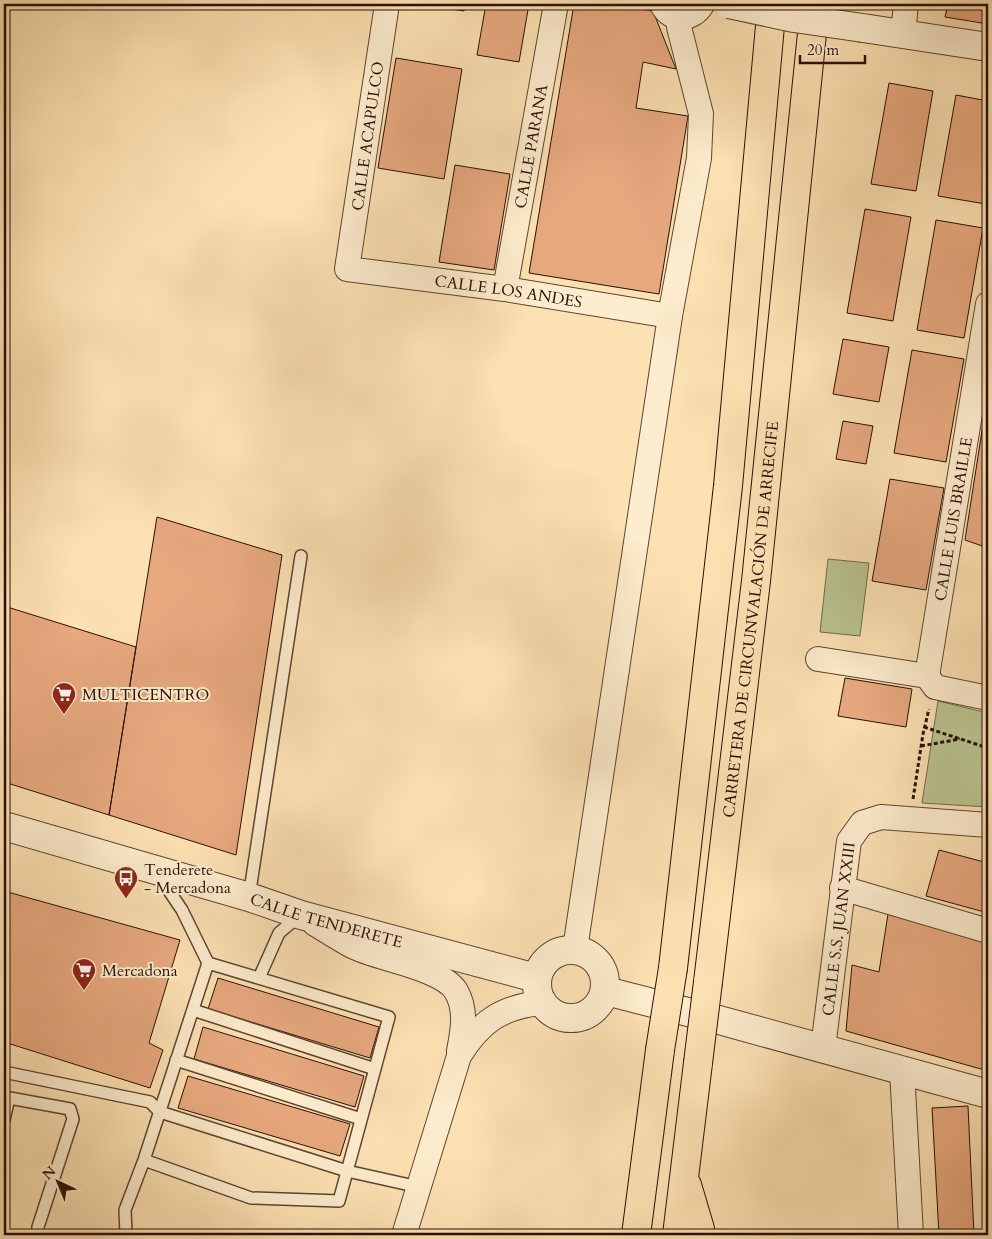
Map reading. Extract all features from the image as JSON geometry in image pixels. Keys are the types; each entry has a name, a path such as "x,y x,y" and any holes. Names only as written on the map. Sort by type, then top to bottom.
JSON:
{"highway":[{"path":"636,1235 652,1104 673,968 728,486 772,4"},
{"name":"CARRETERA DE CIRCUNVALACIÓN DE ARRECIFE","path":"677,1235 759,552 815,4"},
{"path":"620,1235 652,1104"},
{"path":"684,1176 700,1229 700,1235"}],"street":[{"name":"CALLE ACAPULCO","path":"347,269 386,4"},
{"name":"CALLE PARANA","path":"504,289 556,4"},
{"path":"730,4 794,18 988,47"},
{"path":"903,34 906,4"},
{"path":"576,949 670,316 699,158 701,114 679,27 682,8"},
{"name":"CALLE LOS ANDES","path":"347,269 504,289 670,316"},
{"name":"CALLE LUIS BRAILLE","path":"927,676 988,304"},
{"path":"818,659 927,676 935,687 988,698"},
{"name":"CALLE S.S. JUAN XXIII","path":"823,1048 849,841 862,823 881,817 988,825"},
{"name":"CALLE TENDERETE","path":"4,826 249,897 539,991"},
{"path":"842,888 988,931"},
{"path":"301,915 352,946 430,973 449,982 460,1002 464,1018 459,1056 404,1235"},
{"path":"576,949 593,956 599,964 604,972 606,991 596,1009 578,1019 557,1017 539,991 544,962 558,952 576,949"},
{"path":"459,1056 470,1037 494,1016 539,991"},
{"path":"606,991 988,1094"},
{"path":"902,1070 911,1235"}],"lane":[{"path":"249,897 301,556"},
{"path":"126,1235 125,1210 144,1160 208,963 182,910 155,870"},
{"path":"259,978 279,933 301,915"},
{"path":"144,1160 251,1198 339,1201 389,1017 208,963"},
{"path":"193,1010 375,1069"},
{"path":"176,1060 361,1119"},
{"path":"4,1072 150,1102 160,1112 347,1171 420,1187"},
{"path":"4,1120 6,1098 70,1109 73,1113 73,1119 38,1227 38,1235"}],"path":[{"path":"924,727 988,748"},
{"path":"910,819 923,734"},
{"path":"921,746 961,739"}],"green space":[{"path":"828,559 869,563 860,636 820,632"},
{"path":"938,701 988,713 988,807 922,803"}],"building":[{"path":"419,4 465,4 464,11"},
{"path":"486,4 529,4 519,62 477,55"},
{"path":"574,4 614,4 653,11 676,69 643,62 636,108 688,116 659,294 529,273"},
{"path":"948,4 988,4 988,24 945,17"},
{"path":"396,58 462,69 444,179 378,168"},
{"path":"889,83 933,91 916,191 871,184"},
{"path":"956,95 988,101 986,204 938,196"},
{"path":"455,165 510,174 494,270 439,262"},
{"path":"865,209 911,217 893,321 847,313"},
{"path":"936,220 983,228 964,338 917,330"},
{"path":"843,339 889,347 879,402 833,394"},
{"path":"912,350 964,359 946,462 894,453"},
{"path":"988,392 988,548 965,540"},
{"path":"843,421 873,426 866,464 836,459"},
{"path":"890,479 944,488 926,590 872,581"},
{"path":"157,517 282,555 236,855 109,815"},
{"name":"MULTICENTRO","path":"4,606 136,647 109,815 4,782"},
{"path":"845,678 912,689 906,727 838,716"},
{"path":"939,850 988,863 988,913 926,896"},
{"name":"Mercadona","path":"4,891 180,940 149,1043 163,1050 150,1088 4,1042"},
{"path":"888,914 988,942 988,1071 846,1031 852,965 879,972"},
{"path":"218,978 379,1027 370,1058 208,1009"},
{"path":"203,1027 364,1076 355,1107 194,1059"},
{"path":"188,1076 350,1124 340,1156 178,1108"},
{"path":"968,1106 974,1235 939,1235 932,1108"}],"place":[{"name":"MULTICENTRO","path":"64,715"},
{"name":"Tenderete - Mercadona","path":"126,899"},
{"name":"Mercadona","path":"84,991"}]}
